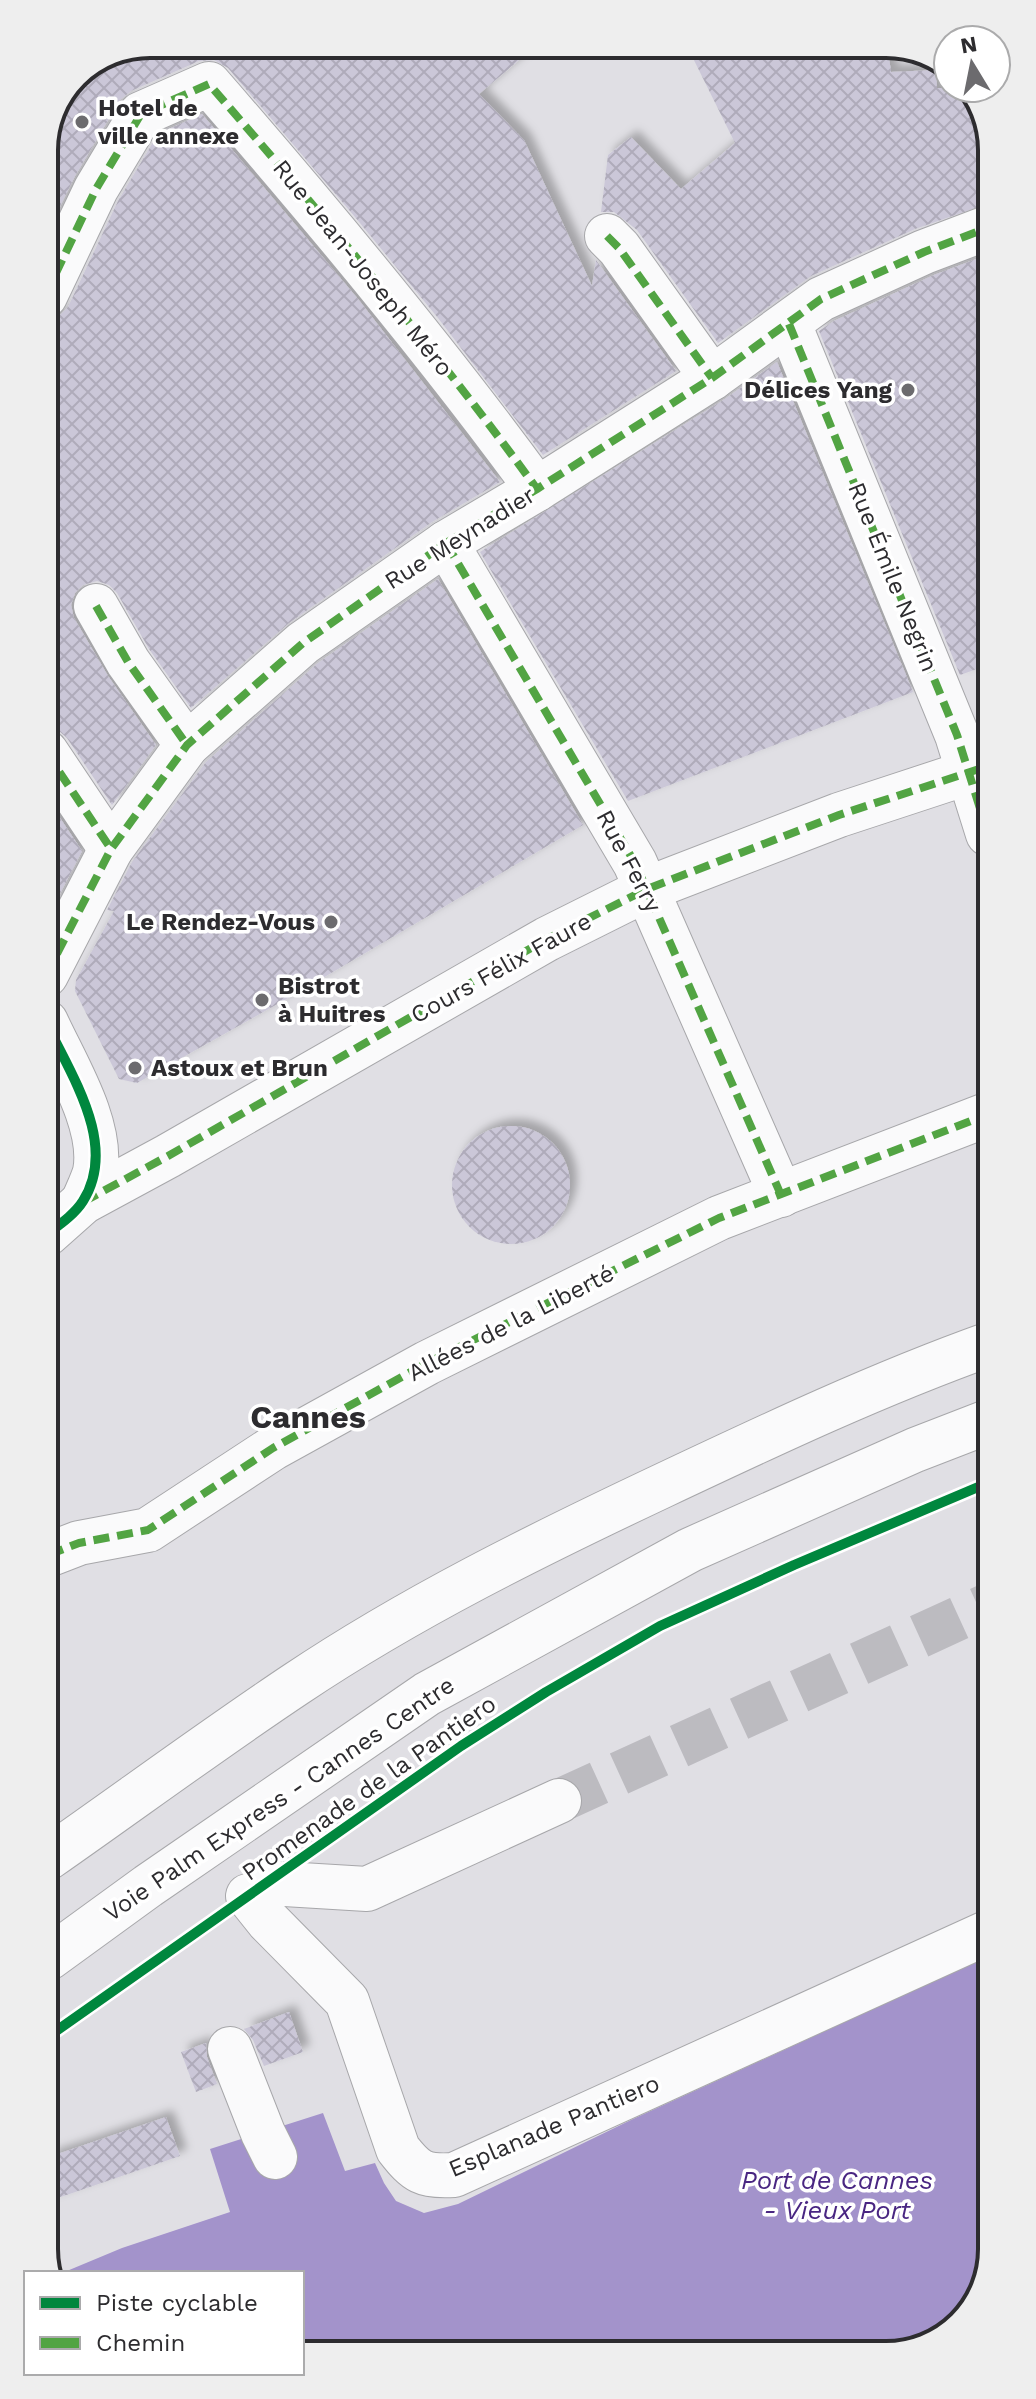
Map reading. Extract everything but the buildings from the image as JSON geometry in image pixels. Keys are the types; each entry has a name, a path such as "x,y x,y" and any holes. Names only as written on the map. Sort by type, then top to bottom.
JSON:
{"street":[{"name":"Rue Jean-Joseph Méro","path":"58,269 96,189 141,114 209,84 281,166 422,340 537,489"},
{"name":"Rue Meynadier","path":"58,952 111,849 187,745 303,643 446,543 712,378 821,299 924,252 978,231"},
{"path":"607,236 619,248 712,378"},
{"name":"Rue Émile Negrin","path":"789,324 957,735 978,767"},
{"name":"Rue Ferry","path":"446,543 627,850 781,1195"},
{"path":"96,606 128,662 187,745"},
{"name":"Cours Félix Faure","path":"58,1224 83,1202 547,939 647,889 839,815 978,769"},
{"path":"58,770 111,849"},
{"path":"58,1048 90,1119 96,1147 95,1173 83,1202"},
{"name":"Allées de la Liberté","path":"58,1551 79,1543 148,1530 273,1448 427,1363 719,1218 978,1118"},
{"path":"58,1851 296,1683 476,1578 782,1428 978,1349"},
{"name":"Voie Palm Express - Cannes Centre","path":"58,1951 427,1694 690,1550 915,1450 978,1426"},
{"name":"Esplanade Pantiero","path":"559,1801 367,1889 258,1889 268,1921 347,2001 398,2149 412,2167 430,2176 454,2175 978,1937"},
{"path":"230,2049 275,2157"}],"water":[{"name":"Port de Cannes - Vieux Port","path":"978,1961 977,2261 969,2290 955,2310 927,2332 916,2336 886,2341 304,2341 304,2271 67,2271 122,2248 230,2212 210,2149 323,2113 345,2171 375,2163 396,2201 424,2213 458,2204 633,2119"}],"tunnel":[{"path":"559,1801 978,1609"}],"marked path":[{"path":"58,269 96,189 141,114 209,84 378,283 537,489"},
{"path":"58,952 111,849 187,745 303,643 446,543 712,378 821,299 924,252 978,231"},
{"path":"607,236 619,248 712,378"},
{"path":"789,324 957,735 978,802"},
{"path":"446,543 635,863 781,1195"},
{"path":"96,606 128,662 187,745"},
{"path":"83,1202 547,939 647,889 839,815 978,769"},
{"path":"58,770 111,849"},
{"path":"58,1551 79,1543 148,1530 273,1448 427,1363 719,1218 978,1118"}],"cycle path":[{"path":"58,1046 87,1110 96,1156 93,1179 83,1201 58,1225"},
{"name":"Promenade de la Pantiero","path":"58,2030 461,1746 546,1692 660,1626 978,1487"}],"place":[{"name":"Hotel de ville annexe","path":"82,122"},
{"name":"Délices Yang","path":"908,390"},
{"name":"Le Rendez-Vous","path":"331,922"},
{"name":"Bistrot à Huitres","path":"262,1000"},
{"name":"Astoux et Brun","path":"135,1068"}],"district":[{"name":"Cannes","path":"308,1417"}]}
